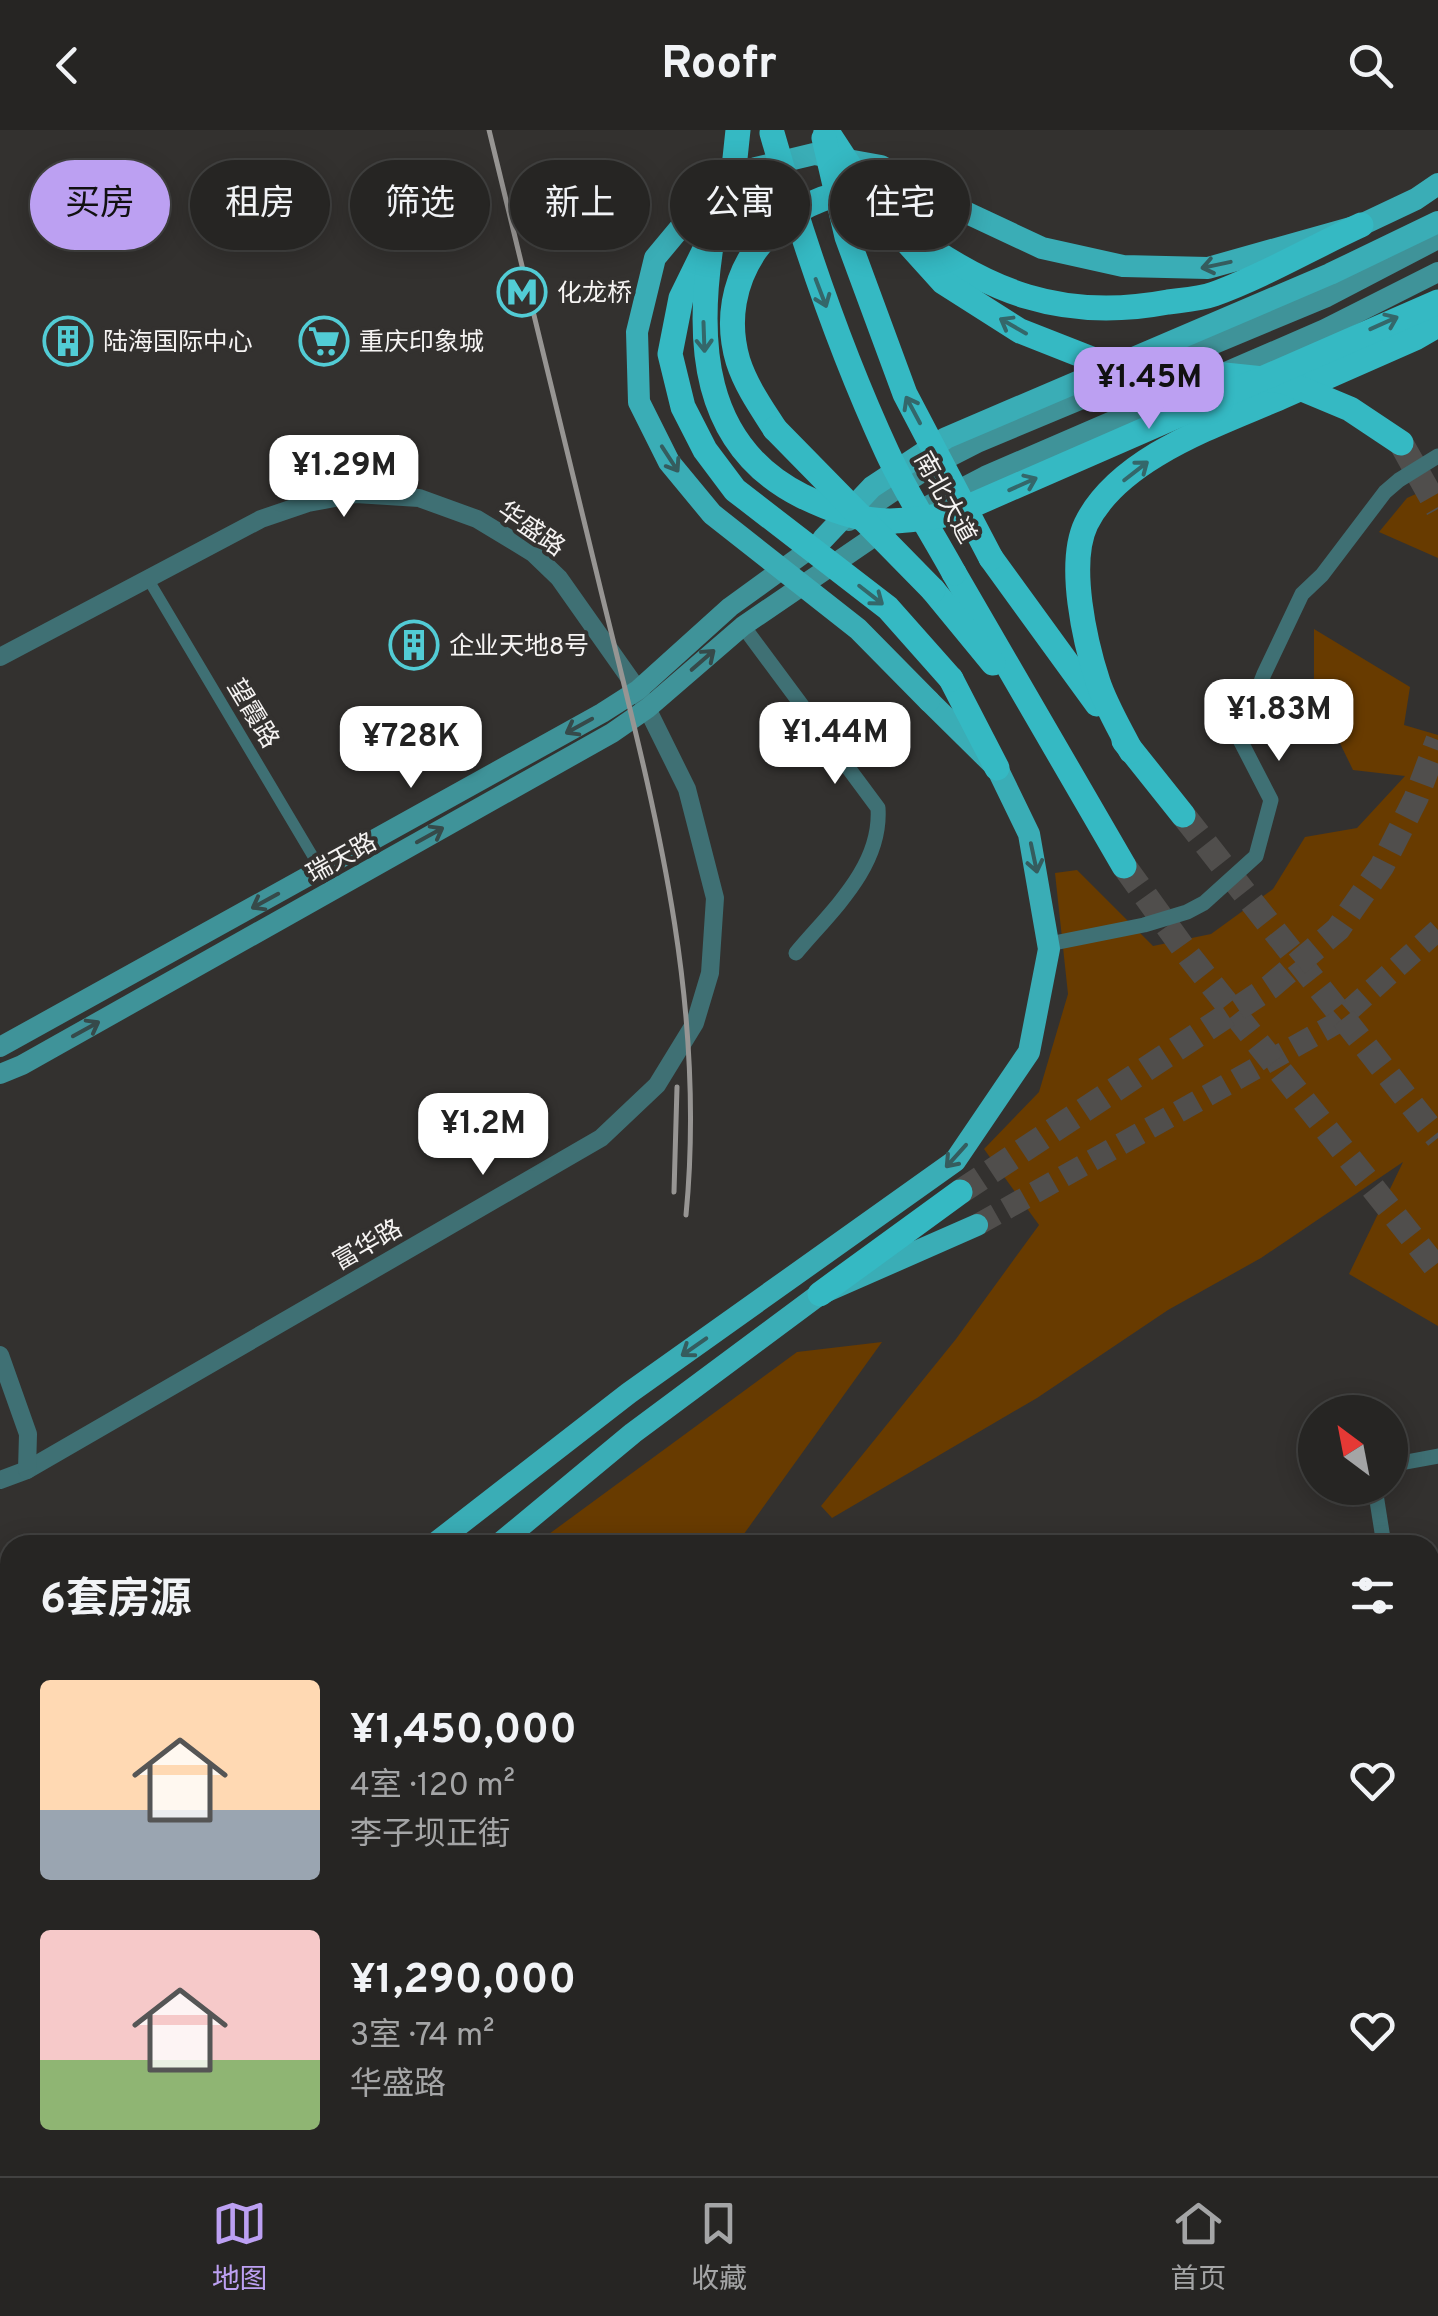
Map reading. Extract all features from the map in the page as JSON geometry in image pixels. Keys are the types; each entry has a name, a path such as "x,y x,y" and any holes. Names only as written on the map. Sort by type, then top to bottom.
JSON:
{"highway":[{"path":"735,160 738,130"},
{"path":"824,130 844,160"},
{"name":"南北大道","path":"824,130 847,237 905,394 991,558 1131,751 1183,815"},
{"name":"南北大道","path":"772,131 805,250 888,455 1124,866"},
{"path":"830,196 816,199 784,217 756,245 740,279 733,318 737,358 751,392 775,428 932,590 1046,728"},
{"path":"931,250 948,263 1009,291 1069,308 1136,308 1212,294 1361,224"},
{"path":"707,250 681,298 670,354 683,406 704,450 735,490 888,608 951,679 998,768"},
{"path":"710,250 703,293 704,349 716,400 738,445 775,482 832,511 888,522 952,514 1438,302"},
{"path":"914,250 943,282 1020,331 1099,362 1283,380 1350,409 1401,443"},
{"path":"1131,751 1099,686 1084,617 1077,571 1085,526 1110,492 1140,466 1182,440 1415,338 1438,324"},
{"path":"820,1294 960,1192"}],"main road":[{"path":"446,1535 629,1393 956,1161 1030,1052 1048,944 1029,834 998,768 858,628 712,514 668,462 638,402 637,332 655,258 700,204 756,168 814,154 848,160"},
{"path":"970,214 1042,248 1123,266 1208,268 1361,224 1438,184"},
{"path":"823,540 872,487 946,438 1330,274 1438,222"},
{"name":"瑞天路","path":"0,1078 612,732 730,606 930,467 976,443 1327,297 1438,239"},
{"name":"瑞天路","path":"0,1047 643,699 892,525 985,476 1324,329 1438,272"},
{"path":"510,1535 633,1433 820,1294 978,1225"}],"street":[{"path":"1048,944 1144,925 1187,912 1256,856 1271,800 1240,738 1264,674 1302,594 1322,575 1385,492 1438,456"},
{"name":"华盛路","path":"0,657 260,519 308,502 356,494 418,498 476,519 533,553 559,578 643,699"},
{"name":"望霞路","path":"148,578 321,870"},
{"path":"743,626 878,808 879,820 868,866 796,953"},
{"name":"富华路","path":"0,1480 26,1470 601,1138 658,1085 696,1023 710,973 714,898 686,789 643,699"},
{"path":"0,1354 28,1434 26,1470"},
{"path":"1408,1462 1438,1456"},
{"path":"1378,1505 1383,1535"}],"shaded area":[{"path":"1438,484 1438,558 1379,532 1407,498"},
{"path":"1314,629 1410,687 1404,725 1438,735 1438,1326 1349,1274 1403,1162 1261,1258 1168,1310 1037,1398 832,1518 821,1506 956,1339 1039,1225 984,1149 1039,1092 1068,994 1055,873 1077,870 1153,946 1211,934 1273,889 1305,837 1357,828 1405,776 1353,770 1314,690"},
{"path":"882,1342 743,1535 548,1535 797,1352"}],"tunnel":[{"path":"1401,443 1438,509"},
{"path":"960,1192 1270,987 1338,929 1382,866 1416,798 1438,740"},
{"path":"1183,815 1438,1138"},
{"path":"1124,866 1189,956 1438,1270"},
{"path":"977,1225 1333,1025 1438,930"}],"railway":[{"path":"489,130 640,749 671,902 689,1056 691,1135 686,1215"},
{"path":"674,1192 677,1087"}],"place":[{"name":"化龙桥","path":"522,292"},
{"name":"陆海国际中心","path":"68,341"},
{"name":"重庆印象城","path":"324,341"},
{"name":"企业天地8号","path":"414,645"}]}
